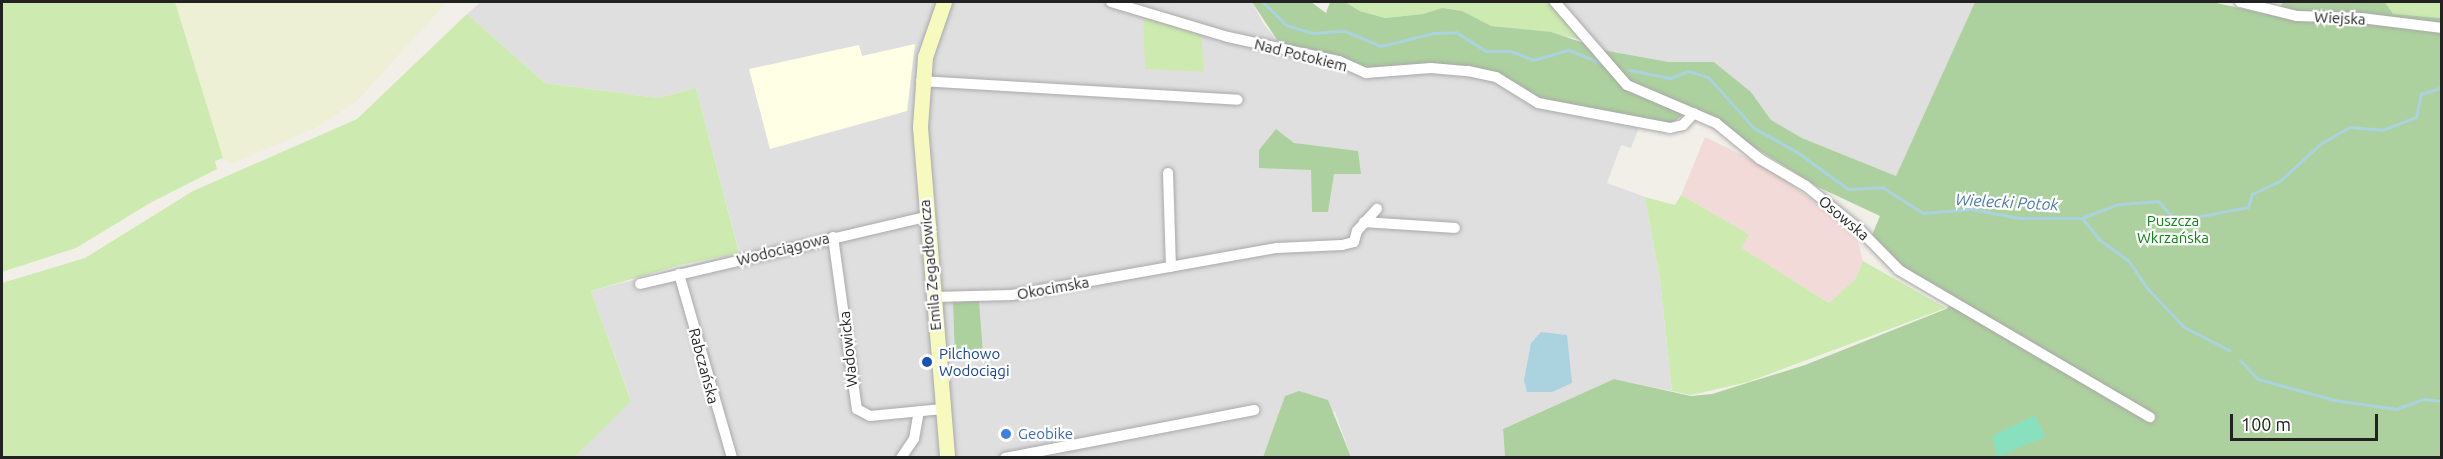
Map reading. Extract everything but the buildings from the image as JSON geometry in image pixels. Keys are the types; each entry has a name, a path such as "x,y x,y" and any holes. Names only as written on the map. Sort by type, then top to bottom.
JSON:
{"main road":[{"name":"Emila Zegadłowicza","path":"944,2 928,44 921,81 920,108 926,217 947,458"}],"street":[{"name":"Nad Potokiem","path":"1111,2 1228,37 1339,61 1366,73 1431,68 1468,71 1496,77 1538,103 1670,128 1683,125 1694,112"},
{"name":"Osowska","path":"1556,2 1628,85 1716,123 1760,159 1806,186 1918,283 2150,417"},
{"name":"Wiejska","path":"2240,2 2297,16 2361,18 2442,28"},
{"path":"921,81 1237,100"},
{"path":"1168,173 1171,267"},
{"name":"Okocimska","path":"933,297 1012,296 1277,248 1342,245 1354,242 1364,222 1377,208"},
{"name":"Wodociągowa","path":"640,284 926,217"},
{"path":"1364,222 1455,228"},
{"name":"Wadowicka","path":"833,237 855,405 865,415 942,409"},
{"name":"Rabczańska","path":"679,274 732,458"},
{"path":"1005,458 1254,410"},
{"path":"901,458 914,439 919,411"}],"shaded area":[{"path":"175,2 447,2 357,101 317,127 232,164 223,158"},
{"path":"481,2 1252,2 1263,23 1281,45 1469,69 1642,120 1631,148 1621,145 1607,183 1645,197 1660,280 1672,391 1614,379 1503,429 1505,457 1351,457 1335,412 1285,397 1263,457 575,457 631,400 591,291 739,252 696,88 658,98 545,83 467,14"},
{"path":"1345,2 1975,2 1896,176 1802,138 1771,120 1751,92 1714,62 1669,62 1608,51 1579,39"},
{"path":"915,44 907,111 770,149 749,69 859,45 862,56"},
{"path":"1705,137 1772,170 1856,234 1863,261 1856,278 1829,303 1740,248 1749,234 1681,195"}],"green space":[{"path":"2,2 175,2 223,158 215,161 217,169 150,203 76,248 2,272"},
{"name":"Puszcza Wkrzańska","path":"1252,2 1311,2 1326,13 1330,2 1345,2 1360,11 1385,18 1423,14 1442,8 1462,11 1491,26 1551,32 1608,51 1669,62 1714,62 1751,92 1771,120 1802,138 1896,176 1975,2 2212,2 2276,16 2283,2 2385,2 2393,14 2441,18 2441,457 1505,457 1503,429 1614,379 1691,396 1712,394 1805,365 1946,309 1956,300 1908,271 1872,235 1880,216 1818,187 1691,108 1670,125 1535,99 1493,73 1374,70 1281,46"},
{"path":"1345,2 1555,2 1585,36 1579,39 1551,32 1491,26 1462,11 1442,8 1423,14 1385,18 1360,11"},
{"path":"2385,2 2441,2 2441,18 2393,14"},
{"path":"467,14 545,83 658,98 696,88 739,253 680,265 591,291 631,401 575,457 2,457 2,283 85,258 193,191 357,119"},
{"path":"1143,15 1201,32 1204,72 1145,69"},
{"path":"1276,129 1294,143 1358,151 1361,174 1334,174 1328,212 1312,212 1311,170 1259,168 1259,150"},
{"path":"1681,195 1749,234 1741,248 1829,303 1856,278 1863,261 1946,308 1748,382 1691,395 1672,391 1660,280 1645,197 1675,205"},
{"path":"953,301 979,301 983,354 955,360"},
{"path":"1299,391 1328,400 1351,457 1263,457 1285,396"},
{"path":"2035,415 2045,437 1997,457 1992,436"}],"water":[{"path":"1541,332 1567,335 1572,383 1552,392 1527,392 1524,380 1531,343"}],"waterway":[{"name":"Wielecki Potok","path":"1263,2 1286,25 1313,33 1345,31 1381,46 1433,33 1456,32 1485,51 1511,51 1533,60 1569,50 1601,63"},
{"name":"Wielecki Potok","path":"1629,70 1670,78 1688,71 1708,77 1754,128 1797,152 1848,189 1882,187 1923,213 1971,209 2019,218 2082,218 2119,204 2158,201 2176,221 2248,207 2252,194 2280,181 2320,144 2350,127 2382,130 2416,117 2421,94 2442,87"},
{"path":"2082,218 2100,240 2128,260 2147,288 2184,327 2229,350"},
{"path":"2240,360 2258,379 2334,400 2396,409 2423,399 2442,401"}],"place":[{"name":"Pilchowo Wodociągi","path":"927,362"},
{"name":"Geobike","path":"1006,434"}]}
